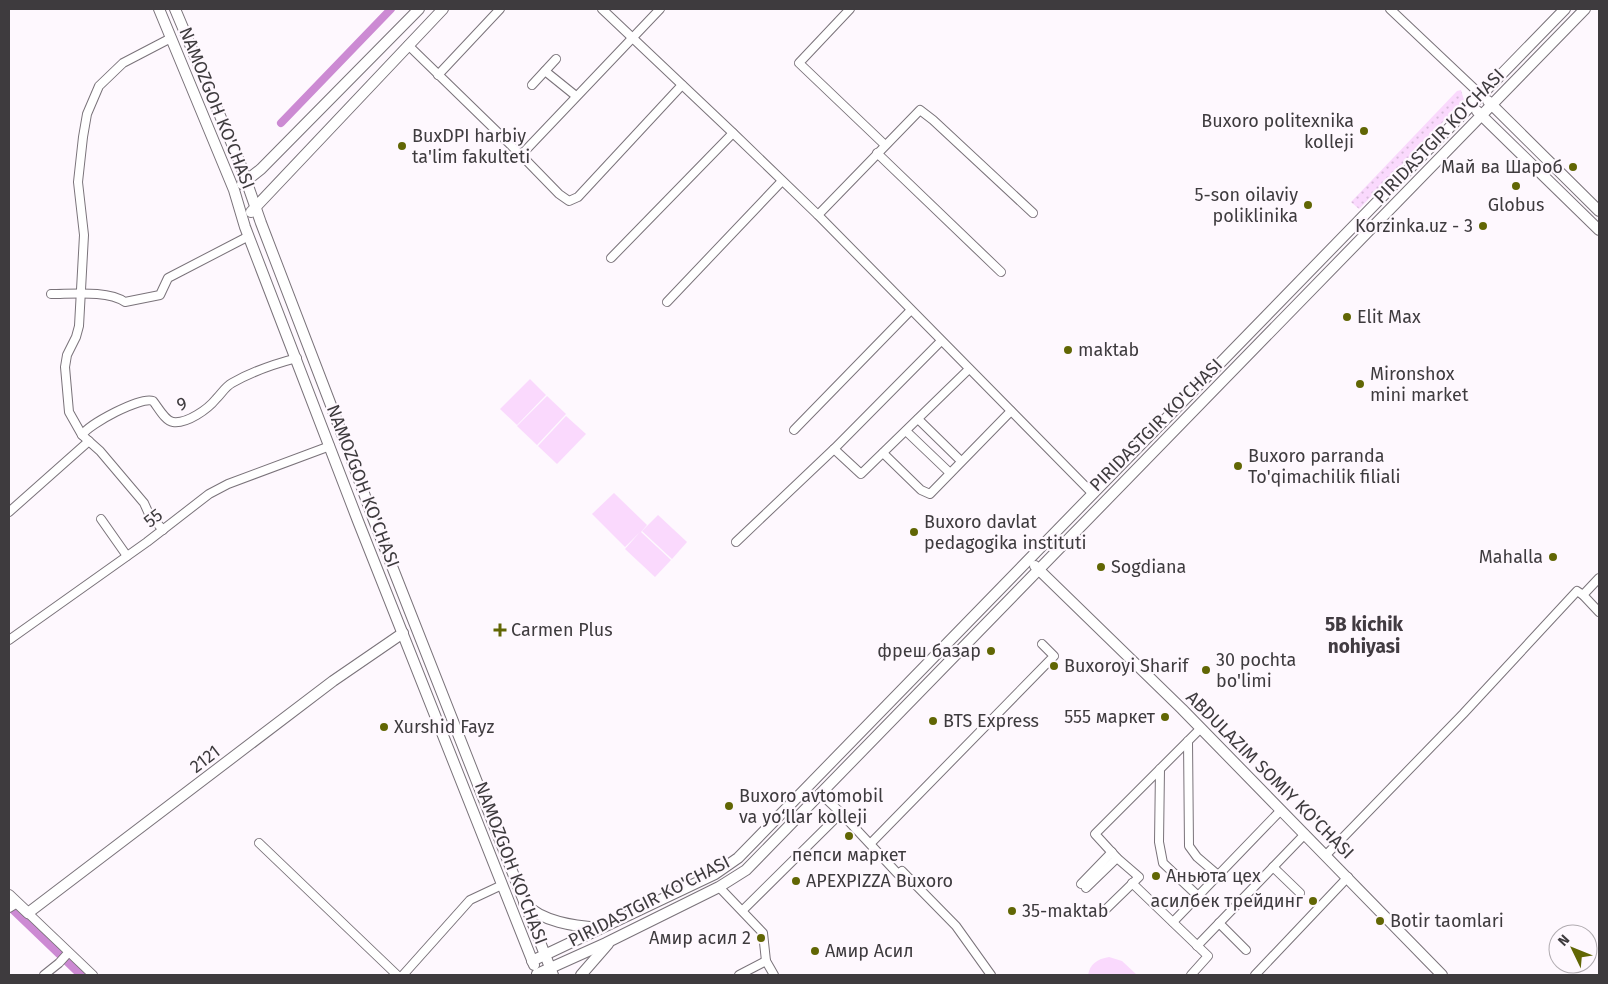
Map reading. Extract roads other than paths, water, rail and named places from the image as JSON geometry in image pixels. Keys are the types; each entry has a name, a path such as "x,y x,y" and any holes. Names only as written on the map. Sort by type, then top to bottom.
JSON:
{"main road":[{"name":"NAMOZGOH KO'CHASI","path":"159,9 234,190 249,236 358,521 537,974"},
{"name":"NAMOZGOH KO'CHASI","path":"175,9 240,163 255,208 347,447 372,518 552,972"},
{"path":"234,190 261,169 419,9"},
{"path":"244,220 443,9"},
{"name":"PIRIDASTGIR KO'CHASI","path":"532,960 715,874 738,858 1565,9"},
{"name":"PIRIDASTGIR KO'CHASI","path":"537,974 552,972 612,939 719,887 746,870 1585,9"},
{"path":"1480,95 1599,211"},
{"path":"1470,106 1599,230"},
{"name":"ABDULAZIM SOMIY KO'CHASI","path":"1029,560 1201,728 1442,975"},
{"name":"2121","path":"28,913 333,680 403,633"},
{"path":"9,895 14,906 28,913"},
{"path":"522,900 534,911 550,919 583,927 602,928"},
{"path":"581,975 612,939"}],"street":[{"path":"438,75 500,9"},
{"path":"602,9 818,215 1093,494"},
{"path":"521,155 660,9"},
{"path":"850,9 799,63 885,145"},
{"path":"1390,9 1480,95"},
{"path":"163,530 112,464 82,434 69,412 65,367 67,355 76,337 78,326 84,235 78,182 83,137 90,106 99,86 123,63 171,38"},
{"path":"408,45 559,194 569,201 578,197 682,85"},
{"path":"532,85 556,59"},
{"path":"546,71 576,96"},
{"path":"818,215 920,110 1033,213"},
{"path":"611,258 733,133"},
{"path":"877,153 1001,272"},
{"path":"667,302 782,181"},
{"path":"51,294 108,296 120,298 125,302 160,295 168,278 249,236"},
{"path":"794,430 911,310"},
{"path":"736,542 834,449 941,341"},
{"name":"9","path":"82,434 88,428 111,414 146,399 153,401 169,421 176,423 201,412 216,400 225,387 234,382 272,365 297,358"},
{"path":"834,449 861,474 969,369"},
{"path":"884,453 925,493 930,494 1011,411"},
{"path":"918,419 961,461"},
{"path":"906,431 950,473"},
{"path":"9,512 89,441"},
{"name":"55","path":"9,640 163,530 193,505 222,487 330,446"},
{"path":"101,519 127,556"},
{"path":"1583,595 1599,578"},
{"path":"1326,855 1577,591 1599,612"},
{"path":"871,843 1054,656 1042,644"},
{"path":"1104,912 1138,877 1095,834 1201,728"},
{"path":"1188,741 1189,846 1197,857 1218,875"},
{"path":"1160,769 1160,842 1163,864 1198,896"},
{"path":"821,794 871,843 898,874 902,870 956,926 991,975"},
{"path":"1172,922 1281,810"},
{"path":"743,910 841,813"},
{"path":"1197,946 1306,834"},
{"path":"259,843 397,975"},
{"path":"1083,886 1115,855"},
{"path":"1273,867 1300,893"},
{"path":"1255,975 1348,877"},
{"path":"1132,883 1208,956 1191,975"},
{"path":"403,975 470,900 502,885"},
{"path":"719,887 763,933 766,961 774,975"},
{"path":"28,913 93,975"},
{"path":"1219,923 1246,950"},
{"path":"44,975 68,953"},
{"path":"739,975 766,961"}],"waterway":[{"path":"281,123 391,9"},
{"path":"9,906 81,975"}],"place":[{"name":"Buxoro politexnika kolleji","path":"1364,131"},
{"name":"BuxDPI harbiy ta'lim fakulteti","path":"402,146"},
{"name":"Май ва Шароб","path":"1573,167"},
{"name":"Globus","path":"1516,186"},
{"name":"5-son oilaviy poliklinika","path":"1308,205"},
{"name":"Korzinka.uz - 3","path":"1483,226"},
{"name":"Elit Max","path":"1347,317"},
{"name":"maktab","path":"1068,350"},
{"name":"Mironshox mini market","path":"1360,384"},
{"name":"Buxoro parranda To'qimachilik filiali","path":"1238,466"},
{"name":"Buxoro davlat pedagogika instituti","path":"914,532"},
{"name":"Mahalla","path":"1553,557"},
{"name":"Sogdiana","path":"1101,567"},
{"name":"Carmen Plus","path":"500,630"},
{"name":"фреш базар","path":"991,651"},
{"name":"Buxoroyi Sharif","path":"1054,666"},
{"name":"30 pochta bo'limi","path":"1206,670"},
{"name":"555 маркет","path":"1165,717"},
{"name":"BTS Express","path":"933,721"},
{"name":"Xurshid Fayz","path":"384,727"},
{"name":"Buxoro avtomobil va yo‘llar kolleji","path":"729,806"},
{"name":"пепси маркет","path":"849,836"},
{"name":"Аньюта цех","path":"1156,876"},
{"name":"APEXPIZZA Buxoro","path":"796,881"},
{"name":"асилбек трейдинг","path":"1313,901"},
{"name":"35-maktab","path":"1012,911"},
{"name":"Botir taomlari","path":"1380,921"},
{"name":"Амир асил 2","path":"761,938"},
{"name":"Амир Асил","path":"815,951"}],"district":[{"name":"5B kichik nohiyasi","path":"1364,635"}]}
